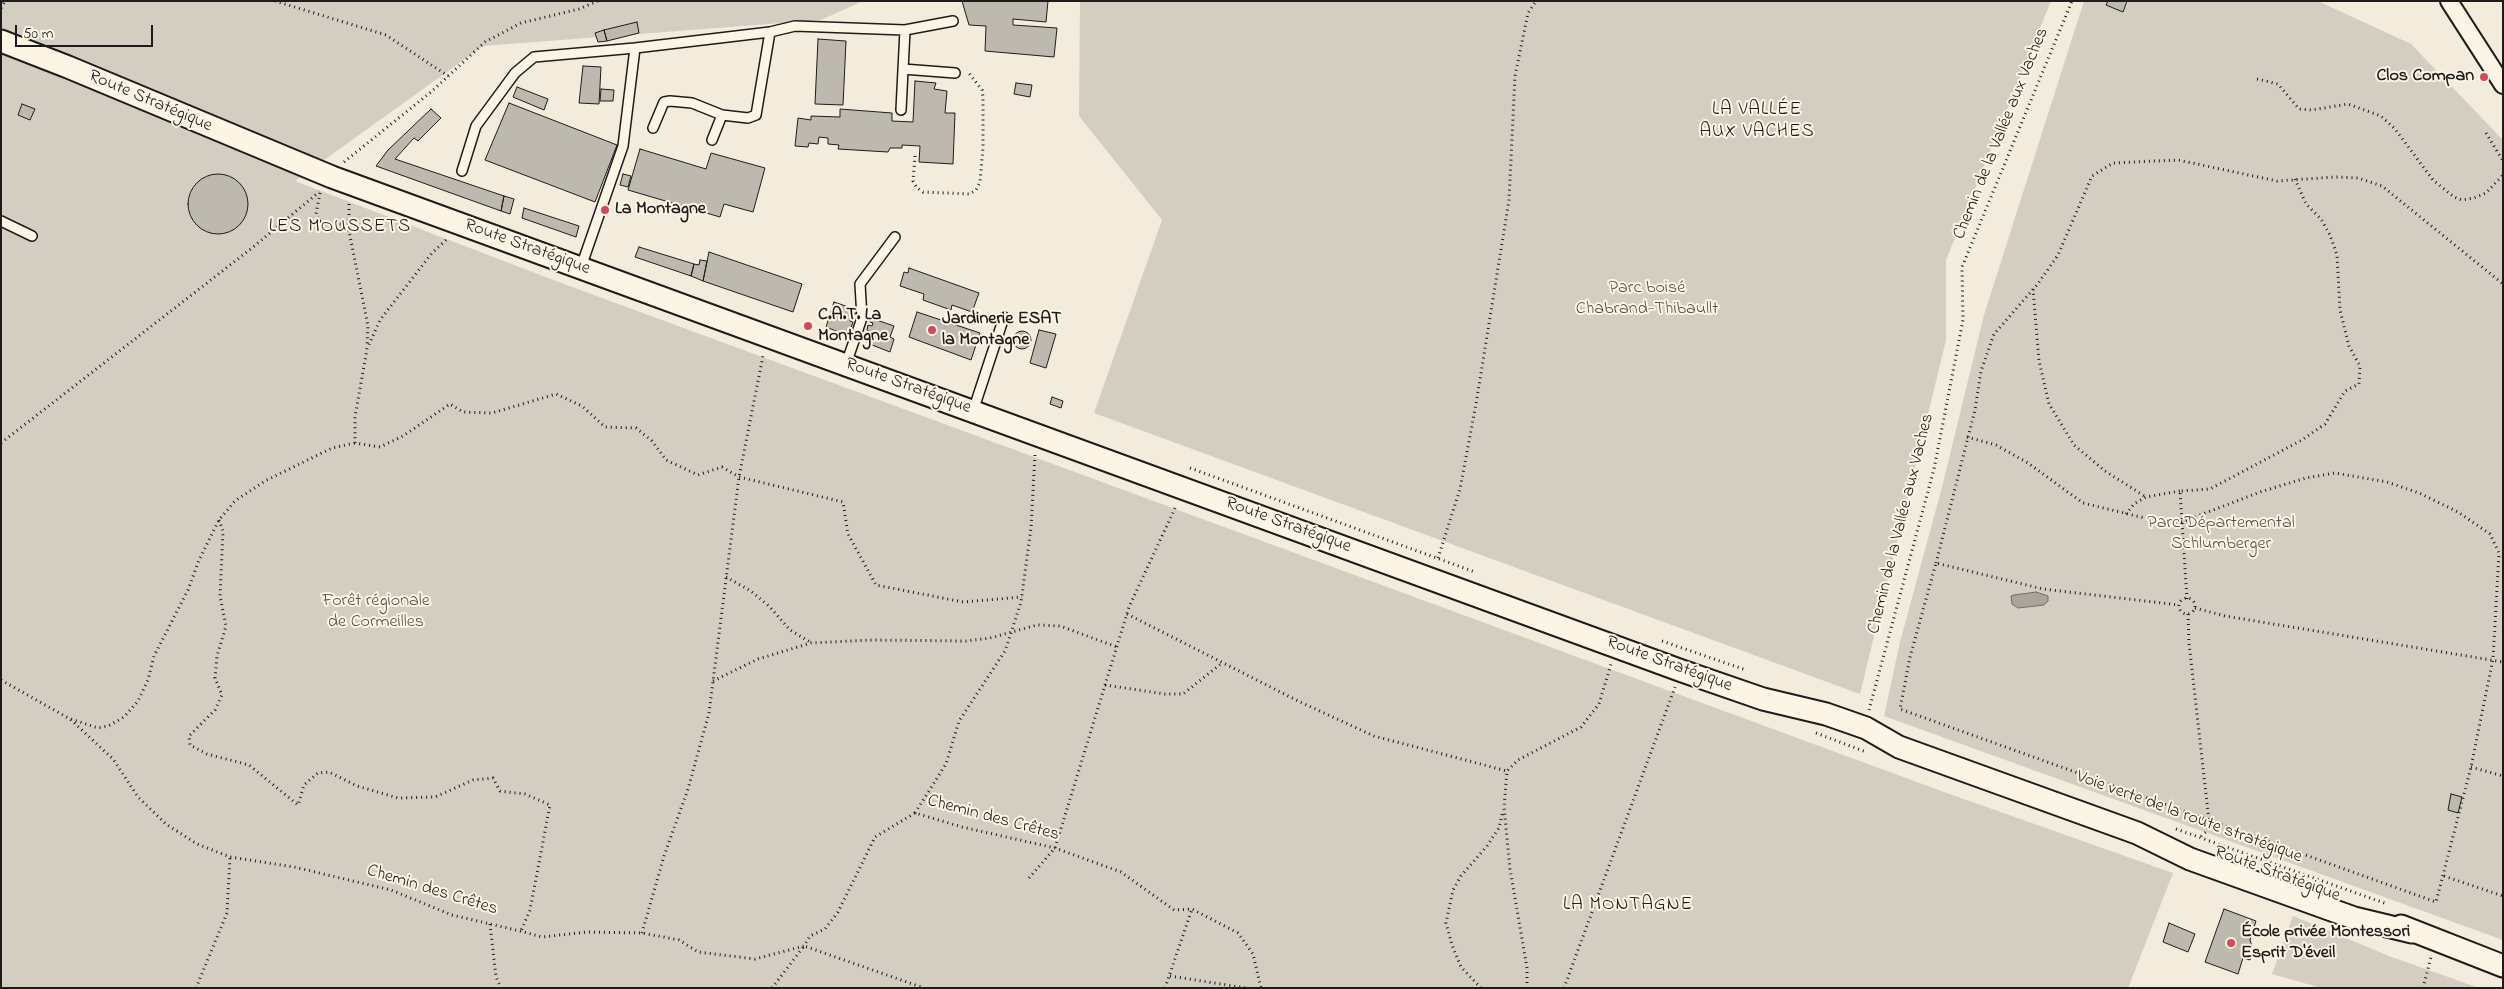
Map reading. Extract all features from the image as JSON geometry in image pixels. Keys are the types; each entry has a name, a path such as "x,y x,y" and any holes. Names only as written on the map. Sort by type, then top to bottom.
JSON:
{"street":[{"path":"2449,1 2503,85"},
{"name":"Route Stratégique","path":"1,42 68,67 326,183 457,223 1038,435 1191,479 1617,647 1763,699 1839,734 1861,741 1899,748 2137,833 2190,859 2354,918 2412,932"},
{"name":"Route Stratégique","path":"2137,833 2197,841 2359,905 2412,932 2503,966"}],"lane":[{"path":"462,171 476,126 515,73 534,57 635,48 770,32 795,26 905,30 953,21"},
{"path":"901,110 905,30"},
{"path":"652,128 664,102 670,101 692,103 722,116 748,118 756,115 770,32"},
{"path":"581,267 623,146 635,48"},
{"path":"903,69 955,73"},
{"path":"712,140 722,116"},
{"path":"1,221 32,236"},
{"path":"846,365 862,318 860,284 895,237"},
{"path":"973,411 1004,317"}],"path":[{"path":"1,8 5,1"},
{"path":"275,1 386,34 448,76"},
{"path":"1,444 315,197 346,160 431,92 485,42 521,22 579,9 598,1"},
{"path":"1438,558 1460,489 1476,404 1509,200 1515,76 1528,13 1536,1"},
{"name":"Chemin de la Vallée aux Vaches","path":"1867,715 1934,469 1964,320 1962,267 2072,1"},
{"path":"915,156 913,181 917,188 923,192 969,194 976,190 980,182 983,148 982,90 969,72 955,73"},
{"path":"2257,79 2278,84 2299,109 2312,110 2348,104 2381,116 2395,129 2433,180 2454,197 2462,200 2486,193 2503,175"},
{"path":"2486,133 2503,161"},
{"path":"1967,437 1996,445 2028,462 2084,503 2157,521 2182,522 2260,492 2306,478 2335,473 2387,482 2419,493 2458,512 2490,534 2499,553 2492,659 2471,767 2436,902 1900,709 1910,657 1936,563 1967,437 1975,410 1981,371 1994,334 2033,289 2058,256 2092,176 2113,163 2178,160 2277,181 2295,178 2358,178 2382,186 2503,284"},
{"path":"2126,514 2134,504 2146,497 2180,491 2210,489 2302,440 2325,424 2345,391 2359,384 2360,366 2349,346 2340,310 2337,255 2330,235 2321,219 2306,204 2295,178"},
{"path":"326,183 316,214 319,221 341,224 349,231"},
{"path":"349,196 349,231 368,326 367,349 355,417 355,443"},
{"path":"367,349 380,320 432,253 452,234 457,223"},
{"path":"2033,289 2039,361 2049,404 2074,445 2104,471 2146,497"},
{"path":"642,933 664,856 688,789 710,713 739,477 763,354"},
{"path":"70,719 98,728 108,726 124,717 138,701 148,680 154,656 188,590 199,560 219,520 235,501 266,481 332,448 355,443 380,447 403,436 450,404 463,412 492,413 556,394 582,406 605,427 636,428 652,441 666,460 698,475 722,467 739,477 843,502 848,534 876,585 964,602 1022,597"},
{"path":"916,813 946,764 959,721 1005,651 1022,597 1032,528 1035,446 1038,435"},
{"path":"1029,878 1055,848 1127,614 1191,479"},
{"path":"2180,491 2188,599"},
{"path":"219,520 223,531 220,596 226,626 214,678 222,695 215,710 188,736 190,745 207,754 249,765 298,804 304,785 318,773 329,772 357,786 398,798 435,797 474,780 493,778 500,790 525,794 550,805 530,910 520,932"},
{"path":"1936,563 2043,589 2179,605"},
{"path":"726,577 751,591 770,607 790,630 810,643"},
{"path":"2179,605 2183,600 2188,599"},
{"path":"2188,599 2194,603 2195,608"},
{"path":"2179,605 2181,612 2188,614"},
{"path":"2195,608 2225,616 2503,662"},
{"path":"2188,614 2195,608"},
{"path":"1127,614 1222,663 1374,736 1507,771"},
{"path":"2188,614 2189,643 2209,820 2206,832 2197,841"},
{"path":"713,681 758,659 810,643 966,641 990,638 1037,625 1060,626 1117,646"},
{"path":"1480,988 1461,967 1446,923 1454,890 1461,876 1487,846 1499,828 1504,807 1507,771 1518,760 1581,727 1599,704 1617,647"},
{"path":"1564,988 1682,671 1693,651"},
{"path":"1105,685 1164,694 1183,694 1222,663"},
{"name":"Chemin des Crêtes","path":"1,680 70,719 113,759 138,797 166,824 197,844 230,857 294,867 391,890 452,915 520,932 542,937 587,932 642,933 679,940 698,952 755,959 804,946 810,936 825,929 838,912 875,836 916,813 962,827 1055,848 1121,872 1174,910 1192,909 1238,933 1253,954 1261,988"},
{"path":"2471,767 2503,776"},
{"path":"1504,807 1510,869 1526,968 1527,988"},
{"name":"Voie verte de la route stratégique","path":"2172,827 2197,841 2392,906"},
{"path":"196,988 227,913 230,857"},
{"path":"2444,876 2503,896"},
{"path":"1165,988 1192,909"},
{"path":"490,924 496,977 501,988"},
{"path":"772,988 804,946 924,988"},
{"path":"2423,988 2432,957"},
{"path":"1170,976 1246,988"}],"green space":[{"name":"Forêt régionale de Cormeilles","path":"1,1 863,1 821,20 483,46 295,181 556,281 1944,792 2173,873 2128,988 1,988"},
{"name":"Parc boisé Chabrand-Thibaullt","path":"1080,1 2051,1 1946,260 1946,340 1860,694 1094,413 1162,220 1079,116"},
{"name":"Parc Départemental Schlumberger","path":"2084,1 2318,1 2411,44 2503,140 2503,940 1884,716 1900,642 1942,487 1984,315"},
{"path":"2293,916 2389,956 2479,988 2321,988 2272,974"}],"shaded area":[{"path":"2036,592 2048,596 2048,601 2044,605 2018,608 2012,604 2011,596"}],"building":[{"path":"962,1 1048,1 1046,22 1013,19 1013,25 1057,28 1054,57 985,51 986,26 969,25"},
{"path":"2108,1 2127,1 2123,12 2106,5"},
{"path":"637,22 639,33 607,41 604,30"},
{"path":"604,30 607,41 598,42 595,33"},
{"path":"818,39 846,41 843,105 815,104"},
{"path":"583,66 601,67 599,104 579,103"},
{"path":"915,81 936,83 934,89 947,91 945,113 955,113 953,164 919,162 920,146 902,145 902,148 890,148 888,152 838,149 839,145 828,144 828,138 819,137 818,144 809,143 808,147 795,146 798,118 811,120 811,116 840,117 840,109 892,113 892,121 913,122"},
{"path":"1016,83 1032,85 1030,97 1014,94"},
{"path":"517,87 548,99 544,110 513,97"},
{"path":"601,89 614,90 613,101 600,101"},
{"path":"509,103 617,145 595,202 485,160"},
{"path":"22,104 35,109 30,120 18,115"},
{"path":"431,109 441,118 418,141 414,138 395,159 504,196 501,211 376,166 388,150"},
{"path":"640,149 706,169 711,153 765,168 753,212 724,204 720,217 628,190"},
{"path":"212,174 224,174 240,182 246,192 248,204 246,216 240,226 224,234 212,234 196,226 188,210 188,198 196,182"},
{"path":"623,174 631,176 628,187 620,185"},
{"path":"504,196 514,199 510,214 501,211"},
{"path":"524,208 579,226 576,237 522,218"},
{"path":"639,247 694,264 691,276 635,257"},
{"path":"709,252 802,284 793,312 703,281"},
{"path":"700,260 707,261 703,281 691,276 694,264 699,265"},
{"path":"909,268 979,293 972,312 952,305 951,310 923,300 924,294 900,286 904,272 908,273"},
{"path":"834,302 857,310 856,314 852,313 850,321 853,322 848,336 826,327"},
{"path":"917,312 980,333 971,360 909,337"},
{"path":"871,318 894,326 890,337 894,339 890,352 867,343 871,332 867,330 868,325 872,326 873,323 870,322"},
{"path":"1039,330 1056,334 1046,368 1030,363"},
{"path":"1022,331 1028,334 1031,340 1028,346 1022,349 1016,346 1013,340 1016,334"},
{"path":"1052,397 1063,401 1061,408 1050,404"},
{"path":"2451,794 2462,797 2458,813 2448,810"},
{"name":"École privée Montessori Esprit D'éveil","path":"2224,909 2256,921 2250,940 2253,950 2250,960 2243,958 2238,974 2205,962"},
{"path":"2169,923 2195,934 2188,952 2163,942"}],"place":[{"name":"Clos Compan","path":"2484,77"},
{"name":"La Montagne","path":"605,210"},
{"name":"C.A.T. La Montagne","path":"808,326"},
{"name":"Jardinerie ESAT la Montagne","path":"932,330"},
{"name":"École privée Montessori Esprit D'éveil","path":"2231,943"}],"district":[{"name":"LA VALLÉE AUX VACHES","path":"1757,122"},
{"name":"LES MOUSSETS","path":"340,228"},
{"name":"LA MONTAGNE","path":"1628,906"}]}
